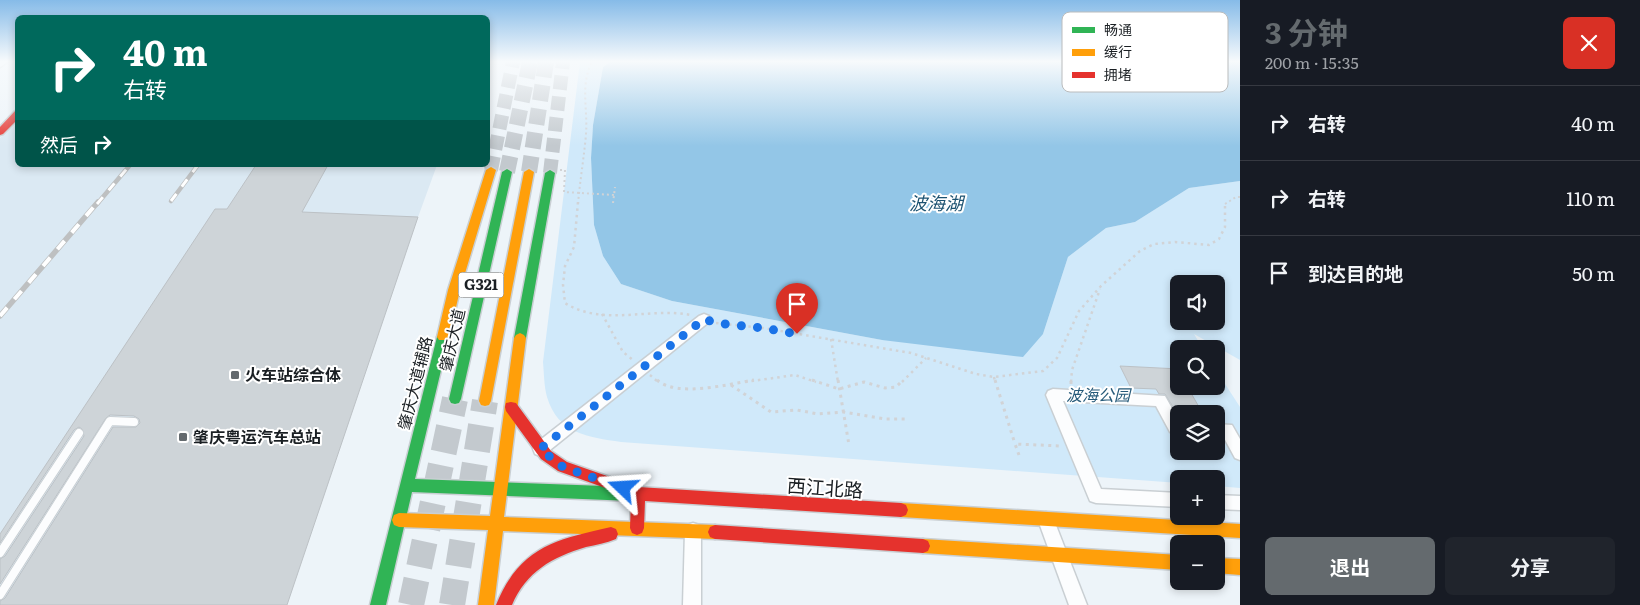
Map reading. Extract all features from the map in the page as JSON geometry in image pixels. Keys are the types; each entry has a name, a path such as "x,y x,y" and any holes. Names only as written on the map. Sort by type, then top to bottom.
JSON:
{"main road":[{"path":"0,114 15,113"},
{"path":"0,132 15,116"},
{"name":"肇庆大道辅路","path":"378,605 454,290 491,170"},
{"name":"肇庆大道","path":"455,399 507,172"},
{"name":"G321","path":"485,401 529,172"},
{"path":"486,605 521,331 550,173"},
{"path":"511,407 540,449 563,467 638,494 637,528"},
{"name":"西江北路","path":"407,485 638,494 1240,531"},
{"path":"399,520 692,530 1170,562"},
{"path":"504,605 516,579 534,563 556,549 582,540 637,528"},
{"path":"1225,566 1240,567"}],"street":[{"path":"540,449 704,319"},
{"path":"1170,419 1160,400 1053,394 1096,496 1170,500"},
{"path":"1225,430 1227,430 1240,453"},
{"path":"1225,502 1240,503"},
{"path":"1046,520 1078,605"},
{"path":"692,530 692,605"}],"lane":[{"path":"0,596 110,421 134,422"},
{"path":"0,553 79,433"}],"path":[{"path":"587,90 586,134 578,193 574,247 564,266 563,286 565,303 572,310 582,313 631,315 664,310 685,313 716,323 763,328 911,353 976,374 994,377 1043,371 1057,358 1079,312 1101,286 1140,250 1154,244 1175,242 1209,245 1219,240 1225,227 1225,202 1240,197"},
{"path":"613,203 615,186"},
{"path":"564,192 614,195"},
{"path":"1073,396 1072,370 1101,286"},
{"path":"602,314 623,352 661,384 682,390 795,375 839,389 864,382 885,388 896,387 926,358"},
{"path":"832,339 849,445"},
{"path":"994,377 1018,455"},
{"path":"730,384 771,412 797,410 818,414 843,412 885,419 907,419"},
{"path":"1015,444 1075,446"}],"shaded area":[{"name":"火车站综合体","path":"15,125 15,167 436,167 277,605 0,605 0,138"}],"green space":[{"name":"波海公园","path":"577,90 599,90 593,125 591,158 594,225 603,256 621,284 672,301 882,340 1043,334 1068,257 1106,228 1135,222 1189,188 1240,181 1240,360 1225,352 1225,340 1205,340 1194,334 1198,340 1170,340 1170,395 1225,395 1225,384 1240,407 1240,488 1225,487 1225,470 1170,470 1170,482 621,442 576,432 559,419 547,397 543,362"}],"water":[{"name":"波海湖","path":"599,90 1228,92 1228,90 1240,90 1240,181 1189,188 1135,222 1106,228 1068,257 1043,334 1023,357 882,340 672,301 621,284 603,256 594,225 591,158 593,125"}],"building":[{"name":"火车站综合体","path":"255,167 327,167 302,212 418,217 287,605 0,605 0,601 5,598 113,427 136,427 140,423 139,419 134,416 110,415 106,418 0,584 0,559 5,556 84,436 82,429 79,427 74,430 0,543 0,534 215,209 227,209"},
{"path":"1120,366 1170,369 1170,395 1192,395 1198,405 1172,405 1165,394 1159,394 1156,389 1131,388"}],"tunnel":[{"path":"491,170 507,90"},
{"path":"507,172 524,90"},
{"path":"529,172 542,90"},
{"path":"550,173 560,90"},
{"path":"411,605 455,399"},
{"path":"452,605 485,401"}],"railway":[{"path":"97,204 128,167"},
{"path":"171,201 196,167"},
{"path":"0,316 98,202"}],"traffic: fast":[{"path":"455,399 507,172"},
{"path":"520,338 550,173"},
{"path":"378,605 443,337"},
{"path":"407,485 632,494"}],"traffic: slow":[{"path":"443,337 454,290 491,170"},
{"path":"485,401 529,172"},
{"path":"486,605 520,338"},
{"path":"901,510 1240,531"},
{"path":"399,520 715,532"},
{"path":"923,546 1170,562"},
{"path":"1225,566 1240,567"}],"traffic: jam":[{"path":"0,132 15,116"},
{"path":"511,407 546,455 563,467 622,488"},
{"path":"632,494 901,510"},
{"path":"637,528 638,494"},
{"path":"715,532 923,546"},
{"path":"504,605 516,581 524,570 535,562 572,544 611,534"}],"place":[{"name":"火车站综合体","path":"235,375"},
{"name":"肇庆粤运汽车总站","path":"183,437"}],"route":[{"path":"623,488 563,467 540,449 704,319 716,323 797,334"}]}
